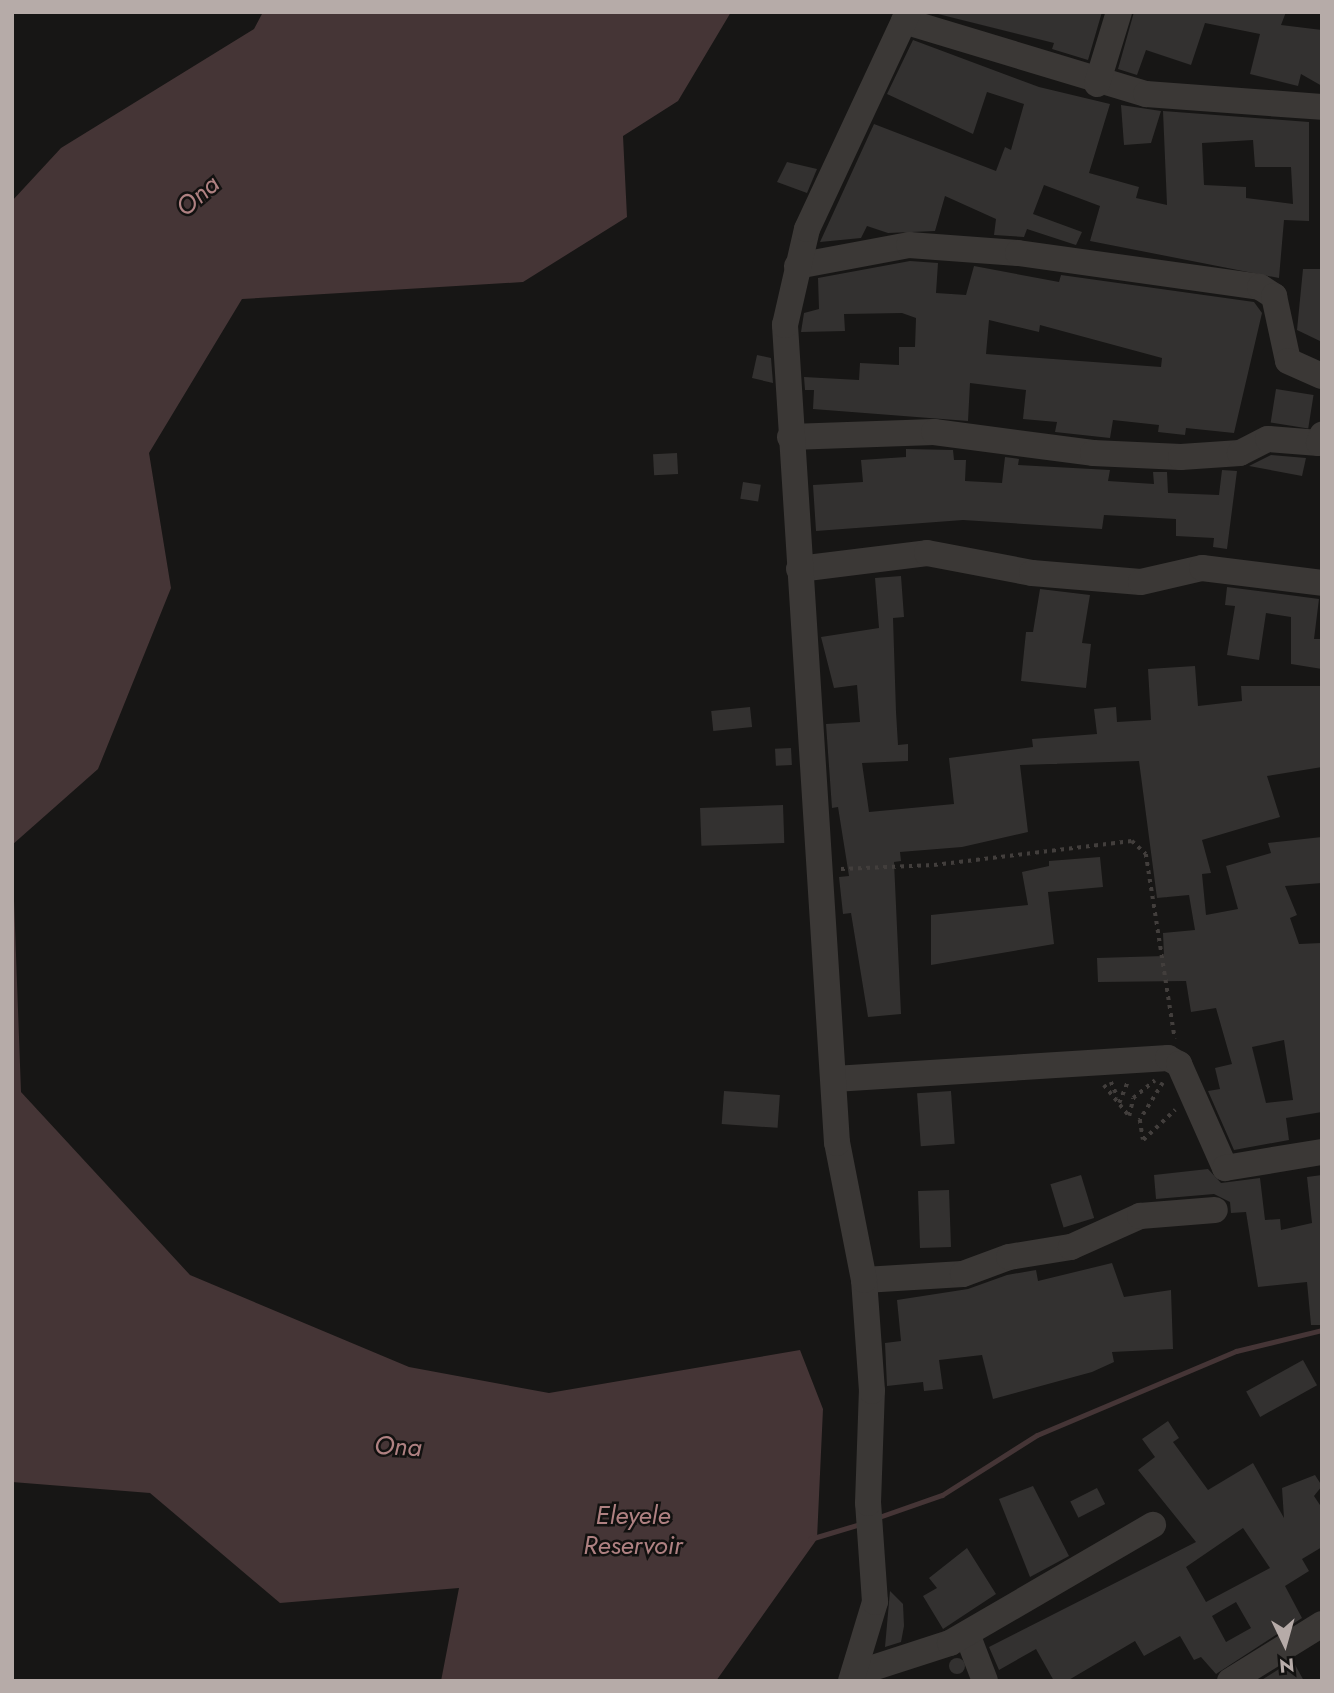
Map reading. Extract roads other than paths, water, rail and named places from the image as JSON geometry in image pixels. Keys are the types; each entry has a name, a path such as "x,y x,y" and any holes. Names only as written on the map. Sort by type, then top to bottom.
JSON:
{"street":[{"path":"1097,84 1119,12"},
{"path":"853,1677 876,1601 864,1280 837,1143 821,870 790,437 785,325 807,229 906,17 1097,84 1146,94 1322,107"},
{"path":"797,266 909,245 1018,253 1260,287 1274,296 1288,361 1322,376"},
{"path":"790,437 934,432 1093,453 1181,457 1240,453 1268,439 1319,443 1322,435"},
{"path":"799,569 927,553 1032,573 1141,582 1202,568 1322,583"},
{"path":"834,1079 1178,1069 1224,1168 1322,1152"},
{"path":"864,1280 963,1274 1009,1257 1071,1247 1140,1216 1214,1210"},
{"path":"853,1677 923,1656 967,1634 1153,1525"},
{"path":"1230,1681 1322,1624"},
{"path":"967,1634 985,1681"}],"water":[{"name":"Ona","path":"263,12 731,12 678,101 623,136 627,217 523,282 242,299 149,453 171,588 98,769 12,845 12,201 61,148 254,29"},
{"path":"12,845 21,1092 190,1275 409,1367 549,1393 800,1350 823,1409 817,1539 716,1681 441,1681 459,1588 280,1603 150,1493 12,1482"}],"waterway":[{"path":"876,1518 942,1495 1037,1435 1236,1351 1322,1330"},
{"path":"810,1539 860,1524"}],"water label":[{"name":"Eleyele Reservoir","path":"633,1531"}]}
